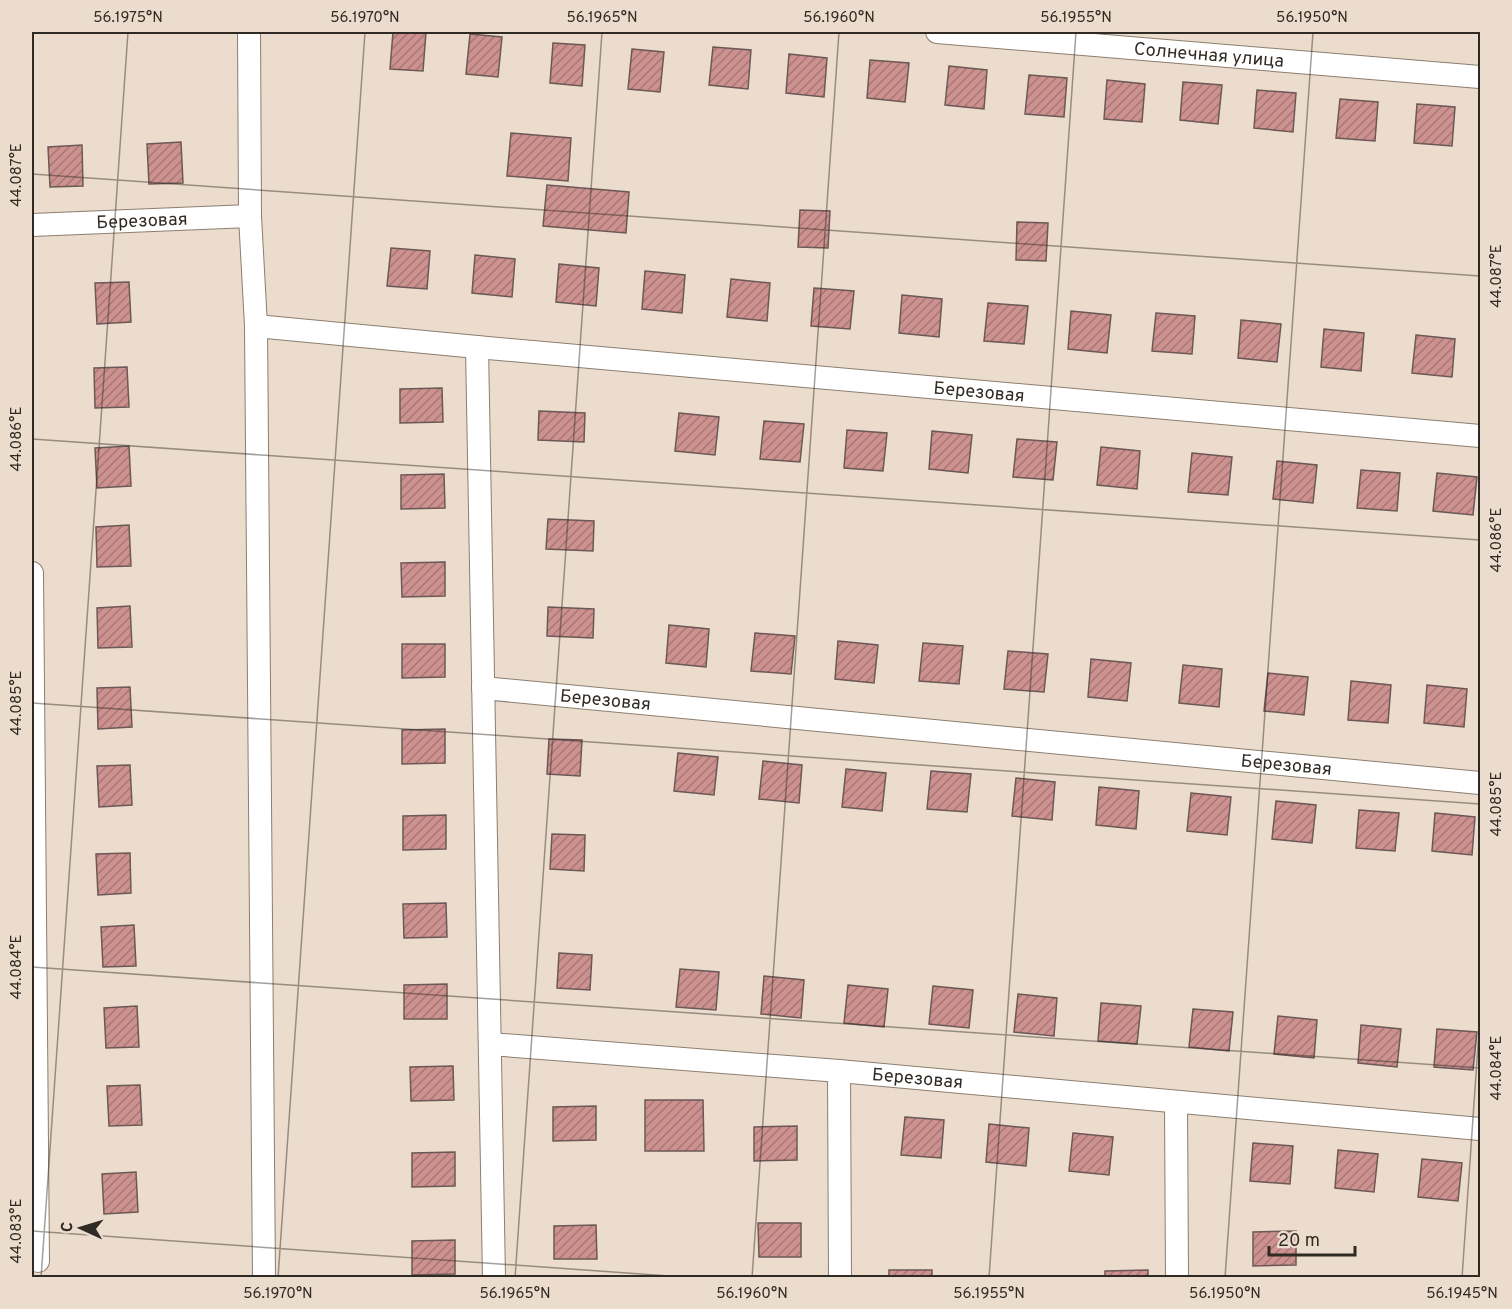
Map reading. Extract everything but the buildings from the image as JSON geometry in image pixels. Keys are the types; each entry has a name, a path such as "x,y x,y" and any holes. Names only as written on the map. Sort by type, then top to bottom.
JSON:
{"street":[{"path":"249,32 250,216 256,326 264,1278"},
{"name":"Солнечная улица","path":"937,32 1480,77"},
{"name":"Березовая","path":"32,225 250,216"},
{"name":"Березовая","path":"256,326 1480,436"},
{"path":"477,347 494,1278"},
{"path":"32,572 36,1267"},
{"name":"Березовая","path":"483,688 1480,783"},
{"name":"Березовая","path":"490,1044 839,1071 1480,1129"},
{"path":"839,1071 840,1278"},
{"path":"1176,1102 1177,1278"}]}
